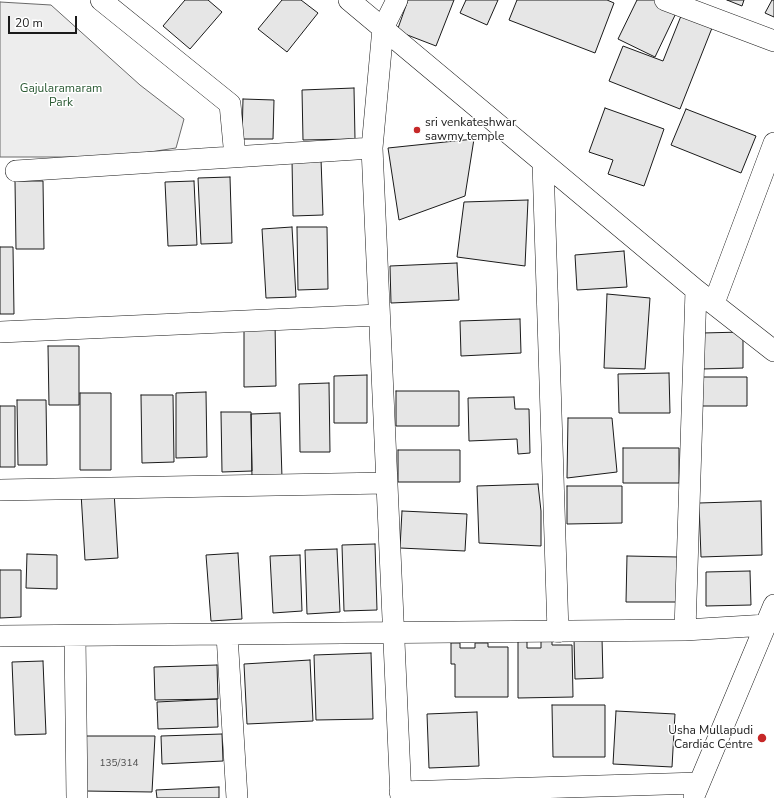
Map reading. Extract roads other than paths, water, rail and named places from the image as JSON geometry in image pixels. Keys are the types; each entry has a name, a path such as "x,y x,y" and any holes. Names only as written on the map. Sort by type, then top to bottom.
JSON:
{"street":[{"path":"101,0 230,104 235,156"},
{"path":"349,0 696,290 774,350"},
{"path":"397,0 383,28 372,148 400,795 696,791 774,605"},
{"path":"665,0 774,41"},
{"path":"714,304 774,143"},
{"path":"16,171 372,148"},
{"path":"543,163 558,632"},
{"path":"685,630 696,290"},
{"path":"0,332 379,315"},
{"path":"0,490 386,483"},
{"path":"0,636 558,632 685,630 766,625"},
{"path":"227,635 238,798"},
{"path":"75,636 77,798"}],"place":[{"name":"sri venkateshwar sawmy temple","path":"417,130"},
{"name":"Usha Mullapudi Cardiac Centre","path":"762,738"}],"park label":[{"name":"Gajularamaram Park","path":"61,96"}]}
